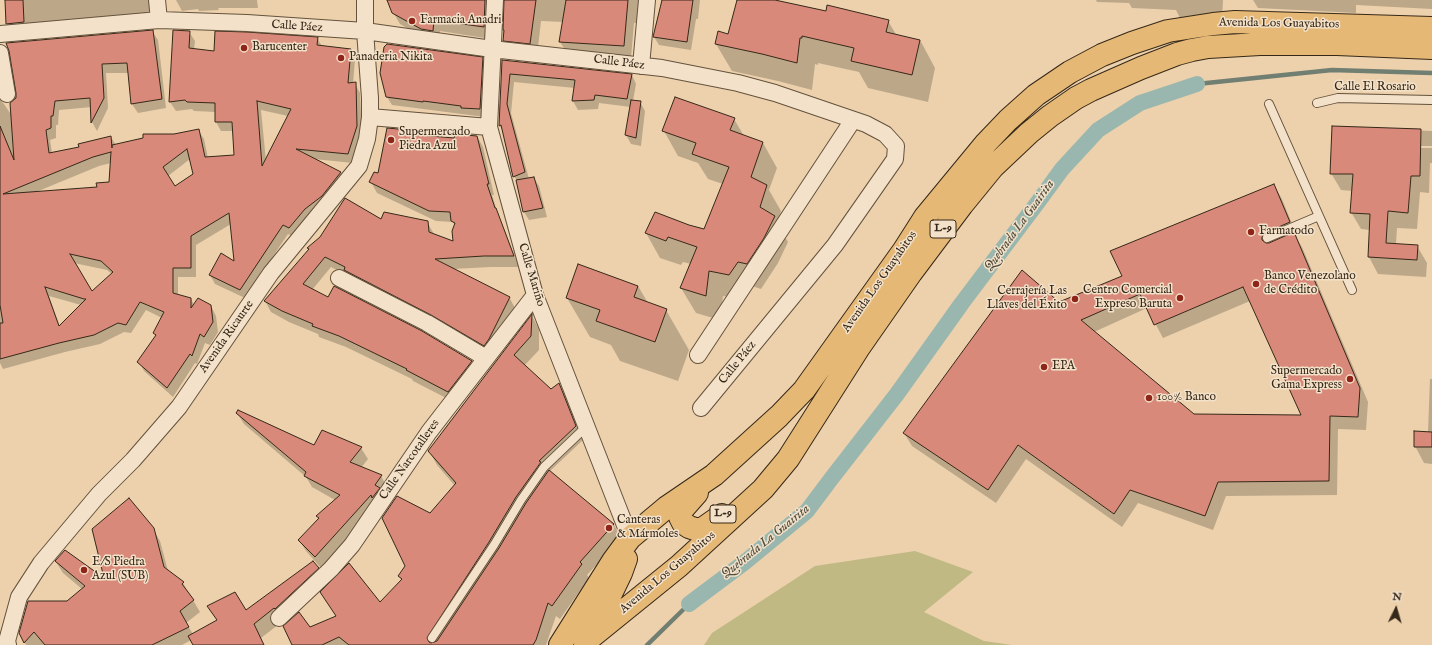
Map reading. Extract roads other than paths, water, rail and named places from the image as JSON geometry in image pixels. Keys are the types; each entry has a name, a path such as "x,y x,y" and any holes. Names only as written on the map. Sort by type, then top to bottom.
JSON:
{"main road":[{"name":"Avenida Los Guayabitos","path":"560,645 613,561 630,538 667,507 714,474 779,416 804,390 925,217 986,143 1008,120 1036,95 1070,72 1102,56 1132,43 1168,31 1235,22 1432,28"},
{"name":"Avenida Los Guayabitos","path":"587,641 679,566 763,489 788,459 867,336 911,273 962,205 993,167 1029,133 1076,98 1141,68 1177,54 1208,47 1260,44 1337,44 1432,48"},
{"name":"L-9","path":"714,474 682,510 680,517 683,523 689,528 702,529 728,511 753,489 801,439"},
{"path":"587,641 622,573 630,538"}],"street":[{"path":"157,0 159,20"},
{"name":"Avenida Ricaurte","path":"5,641 19,597 40,563 99,494 133,460 179,407 271,273 359,166 367,139 370,117 365,32 365,0"},
{"name":"Calle Mariño","path":"495,0 489,126 535,295 630,538"},
{"path":"641,66 647,0"},
{"name":"Calle Páez","path":"0,34 159,20 365,32 492,49 662,68 738,83 775,93 866,124 885,134 896,146 895,159 835,246 701,408"},
{"path":"0,53 7,94"},
{"path":"370,117 489,126"},
{"path":"698,355 853,120"},
{"path":"338,278 427,323 486,358"},
{"name":"Calle Narcotalleres","path":"279,618 331,568 352,545 429,432 535,295"}],"lane":[{"name":"Calle El Rosario","path":"1318,103 1338,98 1432,100"},
{"path":"1269,104 1352,290"},
{"path":"1267,238 1319,216"},
{"path":"432,638 544,467 586,428"}],"waterway":[{"name":"Quebrada La Guairita","path":"1197,84 1332,70 1432,73"},
{"name":"Quebrada La Guairita","path":"689,604 745,562 807,511 897,394 962,303 1062,169 1098,130 1140,103 1197,84"},
{"name":"Quebrada La Guairita","path":"647,645 689,604"}],"place":[{"name":"Farmacia Anadri","path":"412,21"},
{"name":"Barucenter","path":"244,48"},
{"name":"Panaderia Nikita","path":"341,58"},
{"name":"Supermercado Piedra Azul","path":"391,140"},
{"name":"Farmatodo","path":"1251,232"},
{"name":"Banco Venezolano de Crédito","path":"1256,284"},
{"name":"Centro Comercial Expreso Baruta","path":"1180,298"},
{"name":"Cerrajería Las Llaves del Éxito","path":"1075,299"},
{"name":"EPA","path":"1044,367"},
{"name":"Supermercado Gama Express","path":"1350,379"},
{"name":"100% Banco","path":"1149,398"},
{"name":"Canteras & Mármoles","path":"609,528"},
{"name":"E/S Piedra Azul (SUB)","path":"84,570"}]}
